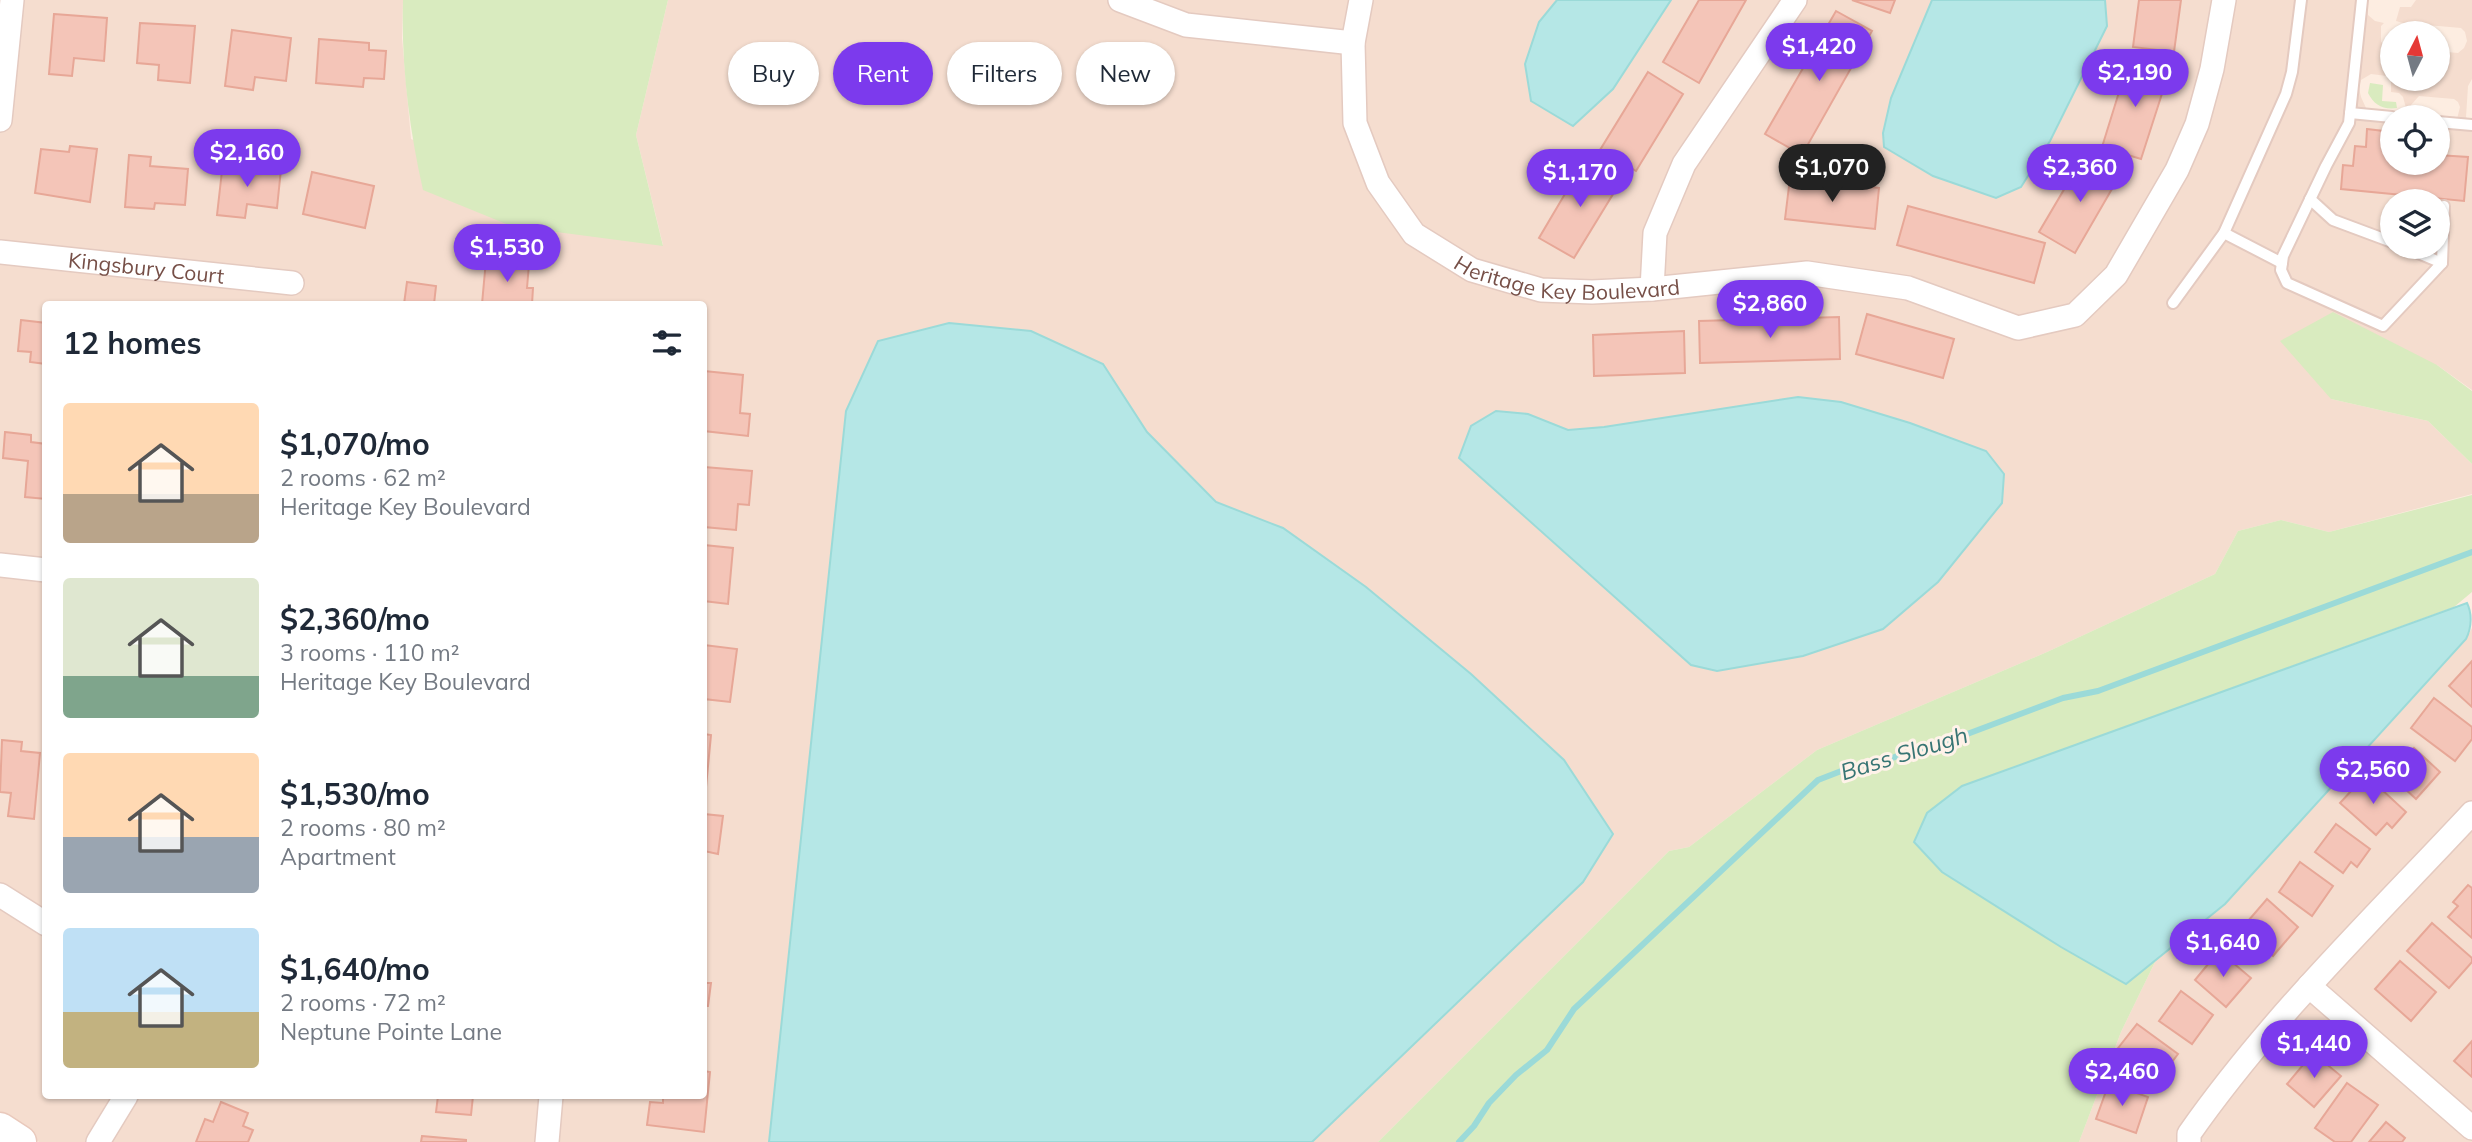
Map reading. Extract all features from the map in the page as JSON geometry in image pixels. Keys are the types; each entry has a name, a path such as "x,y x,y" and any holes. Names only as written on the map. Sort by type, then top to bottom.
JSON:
{"main road":[{"path":"0,1129 20,1142"}],"street":[{"path":"0,120 12,0"},
{"path":"1120,0 1186,25 1353,43"},
{"name":"Heritage Key Boulevard","path":"1361,0 1353,43 1355,123 1378,183 1414,234 1472,270 1541,290 1592,292 1651,289 1807,273 1908,288 2018,328 2075,314 2116,275 2177,170 2197,124 2209,80 2224,0"},
{"path":"1651,289 1655,233 1684,164 1795,0"},
{"name":"Kingsbury Court","path":"0,252 292,283"},
{"path":"0,565 42,570"},
{"path":"2189,1142 2189,1135 2222,1088 2309,986 2472,813"},
{"path":"0,895 42,921"},
{"path":"2309,986 2472,1128"},
{"path":"98,1142 124,1099"},
{"path":"547,1142 551,1099"}],"lane":[{"path":"2173,303 2224,233 2286,94 2292,72 2301,0"},
{"path":"2362,0 2349,123 2310,199 2281,270 2287,283 2383,326 2442,263 2442,259"},
{"path":"2350,113 2380,116"},
{"path":"2450,123 2472,125"},
{"path":"2310,199 2333,220 2380,238"},
{"path":"2224,233 2282,263"},
{"path":"2432,259 2442,263"}],"shaded area":[{"path":"0,0 403,0 402,38 411,139 663,245 636,135 668,0 1557,0 1539,22 1613,89 1671,0 2368,0 2368,15 2380,22 2380,75 2371,74 2361,80 2359,88 2366,108 2380,115 2380,175 2450,175 2450,120 2457,119 2460,107 2458,102 2454,99 2419,96 2411,105 2405,105 2399,93 2391,91 2450,91 2450,52 2458,53 2464,48 2467,41 2465,32 2461,28 2450,27 2450,21 2396,21 2400,7 2411,7 2416,0 2472,0 2472,79 2468,86 2466,117 2472,125 2472,390 2437,365 2331,399 2428,421 2472,464 2472,494 2329,532 2281,520 2238,531 2215,574 2047,652 1817,750 1689,847 1669,851 1378,1142 1312,1142 1583,882 1366,587 1283,528 1216,502 1147,432 1103,364 878,341 846,411 769,1142 39,1142 0,1116","holes":["1798,397 1841,402 1910,423 1986,451 1803,656 1717,671 1691,665 1460,458 1528,414 1568,430 1604,427"]},
{"path":"2472,628 2472,1142 2079,1142 2121,1032 2156,960 2225,904 2466,639"}],"green space":[{"path":"403,0 668,0 636,135 663,246 511,226 423,190 407,96"},
{"path":"2370,83 2380,85 2382,101 2396,102 2396,105 2380,106 2368,93"},
{"path":"2333,312 2437,365 2472,391 2472,464 2428,421 2331,399 2280,341"},
{"path":"2472,495 2472,592 2454,607 1962,786 1927,813 1942,872 2061,947 2126,984 2156,960 2121,1032 2079,1142 1378,1142 1669,851 1689,847 1817,750 2047,652 2215,574 2238,531 2281,520 2329,532"}],"water":[{"path":"1557,0 1671,0 1613,89 1573,126 1531,101 1525,64 1539,22"},
{"path":"1932,0 2105,0 2107,26 2050,141 2021,187 1996,198 1933,176 1884,147 1883,133 1891,98"},
{"path":"949,323 1031,331 1103,364 1147,432 1216,502 1283,528 1366,587 1471,674 1564,760 1613,834 1583,882 1312,1142 769,1142 846,411 878,341"},
{"path":"1798,397 1841,402 1910,423 1986,451 2004,474 2002,503 1938,582 1883,629 1803,656 1717,671 1691,665 1459,458 1471,426 1496,411 1528,414 1568,430 1604,427"},
{"path":"2467,603 2471,620 2466,639 2225,904 2126,984 2061,947 1942,872 1914,842 1927,813 1962,786"}],"building":[{"path":"1699,0 1746,0 1699,83 1663,62"},
{"path":"1852,0 1895,0 1890,13"},
{"path":"2139,0 2181,0 2174,52 2133,47"},
{"path":"1836,11 1872,31 1802,155 1765,134"},
{"path":"54,14 107,18 104,61 74,58 72,76 49,74"},
{"path":"140,23 195,26 190,83 158,80 159,65 137,63"},
{"path":"232,30 291,38 286,81 255,77 253,90 225,86"},
{"path":"319,39 369,43 369,50 386,51 384,79 364,78 363,87 316,83"},
{"path":"2129,60 2169,72 2141,159 2102,147"},
{"path":"1648,72 1683,94 1636,171 1600,150"},
{"path":"2367,129 2380,131 2380,175 2450,175 2450,156 2468,157 2464,201 2450,200 2450,189 2380,189 2380,193 2341,189 2343,165 2353,166 2355,146 2366,147"},
{"path":"70,146 97,149 90,202 35,193 41,149 69,152"},
{"path":"2085,154 2120,175 2075,253 2039,232"},
{"path":"129,155 151,157 150,166 188,169 185,205 155,203 154,209 125,207"},
{"path":"1585,160 1621,181 1574,258 1539,238"},
{"path":"223,162 281,169 277,208 247,204 245,218 217,215"},
{"path":"312,172 374,186 365,228 303,214"},
{"path":"1790,178 1879,188 1875,229 1785,219"},
{"path":"1908,206 2045,243 2034,283 1897,245"},
{"path":"486,260 529,264 527,288 533,288 532,301 482,301"},
{"path":"407,282 436,286 434,301 404,301"},
{"path":"1867,314 1954,339 1943,378 1856,354"},
{"path":"1839,317 1840,359 1700,363 1699,321"},
{"path":"21,320 42,323 42,364 30,362 31,352 18,351"},
{"path":"1684,331 1685,373 1594,376 1593,335"},
{"path":"707,371 743,375 740,413 750,414 748,436 707,431"},
{"path":"5,432 31,435 31,442 42,443 42,499 25,497 28,461 3,458"},
{"path":"707,467 752,471 749,505 738,504 736,530 707,527"},
{"path":"707,545 733,548 728,604 707,601"},
{"path":"707,645 737,649 730,702 707,699"},
{"path":"2472,661 2472,707 2449,686"},
{"path":"2434,698 2472,727 2472,739 2455,761 2411,728"},
{"path":"707,734 711,735 707,777"},
{"path":"2,740 22,742 21,751 40,753 34,819 8,816 11,793 0,792"},
{"path":"2414,748 2440,772 2416,799 2390,775"},
{"path":"2366,775 2406,812 2392,828 2387,823 2376,835 2340,803"},
{"path":"707,814 723,816 718,854 707,852"},
{"path":"2336,824 2370,849 2357,867 2351,862 2343,873 2315,852"},
{"path":"2300,862 2333,886 2312,916 2279,892"},
{"path":"2468,885 2472,888 2472,938 2448,917 2458,906 2453,902"},
{"path":"2267,899 2298,927 2273,956 2242,928"},
{"path":"2432,923 2472,958 2472,962 2449,988 2407,951"},
{"path":"2219,951 2251,978 2226,1007 2195,980"},
{"path":"2400,961 2436,992 2411,1021 2375,989"},
{"path":"707,983 711,983 708,1006"},
{"path":"2181,991 2213,1015 2192,1044 2159,1021"},
{"path":"2137,1024 2178,1054 2156,1083 2115,1052"},
{"path":"2472,1041 2472,1077 2454,1061"},
{"path":"2313,1053 2341,1076 2314,1107 2287,1084"},
{"path":"707,1072 710,1072 704,1132 647,1125 650,1102 663,1103 663,1099 707,1099"},
{"path":"2109,1083 2148,1097 2136,1133 2096,1119"},
{"path":"2347,1083 2378,1105 2351,1142 2335,1142 2315,1128"},
{"path":"438,1099 473,1099 471,1115 436,1112"},
{"path":"221,1102 248,1113 243,1126 253,1130 248,1142 196,1142 205,1119 213,1122"},
{"path":"2386,1122 2405,1138 2402,1142 2369,1142"},
{"path":"422,1136 466,1140 466,1142 421,1142"}],"waterway":[{"name":"Bass Slough","path":"1459,1142 1474,1126 1489,1103 1516,1075 1547,1050 1574,1009 1818,780 1849,768 1938,745 2063,698 2098,691 2472,552"}]}
